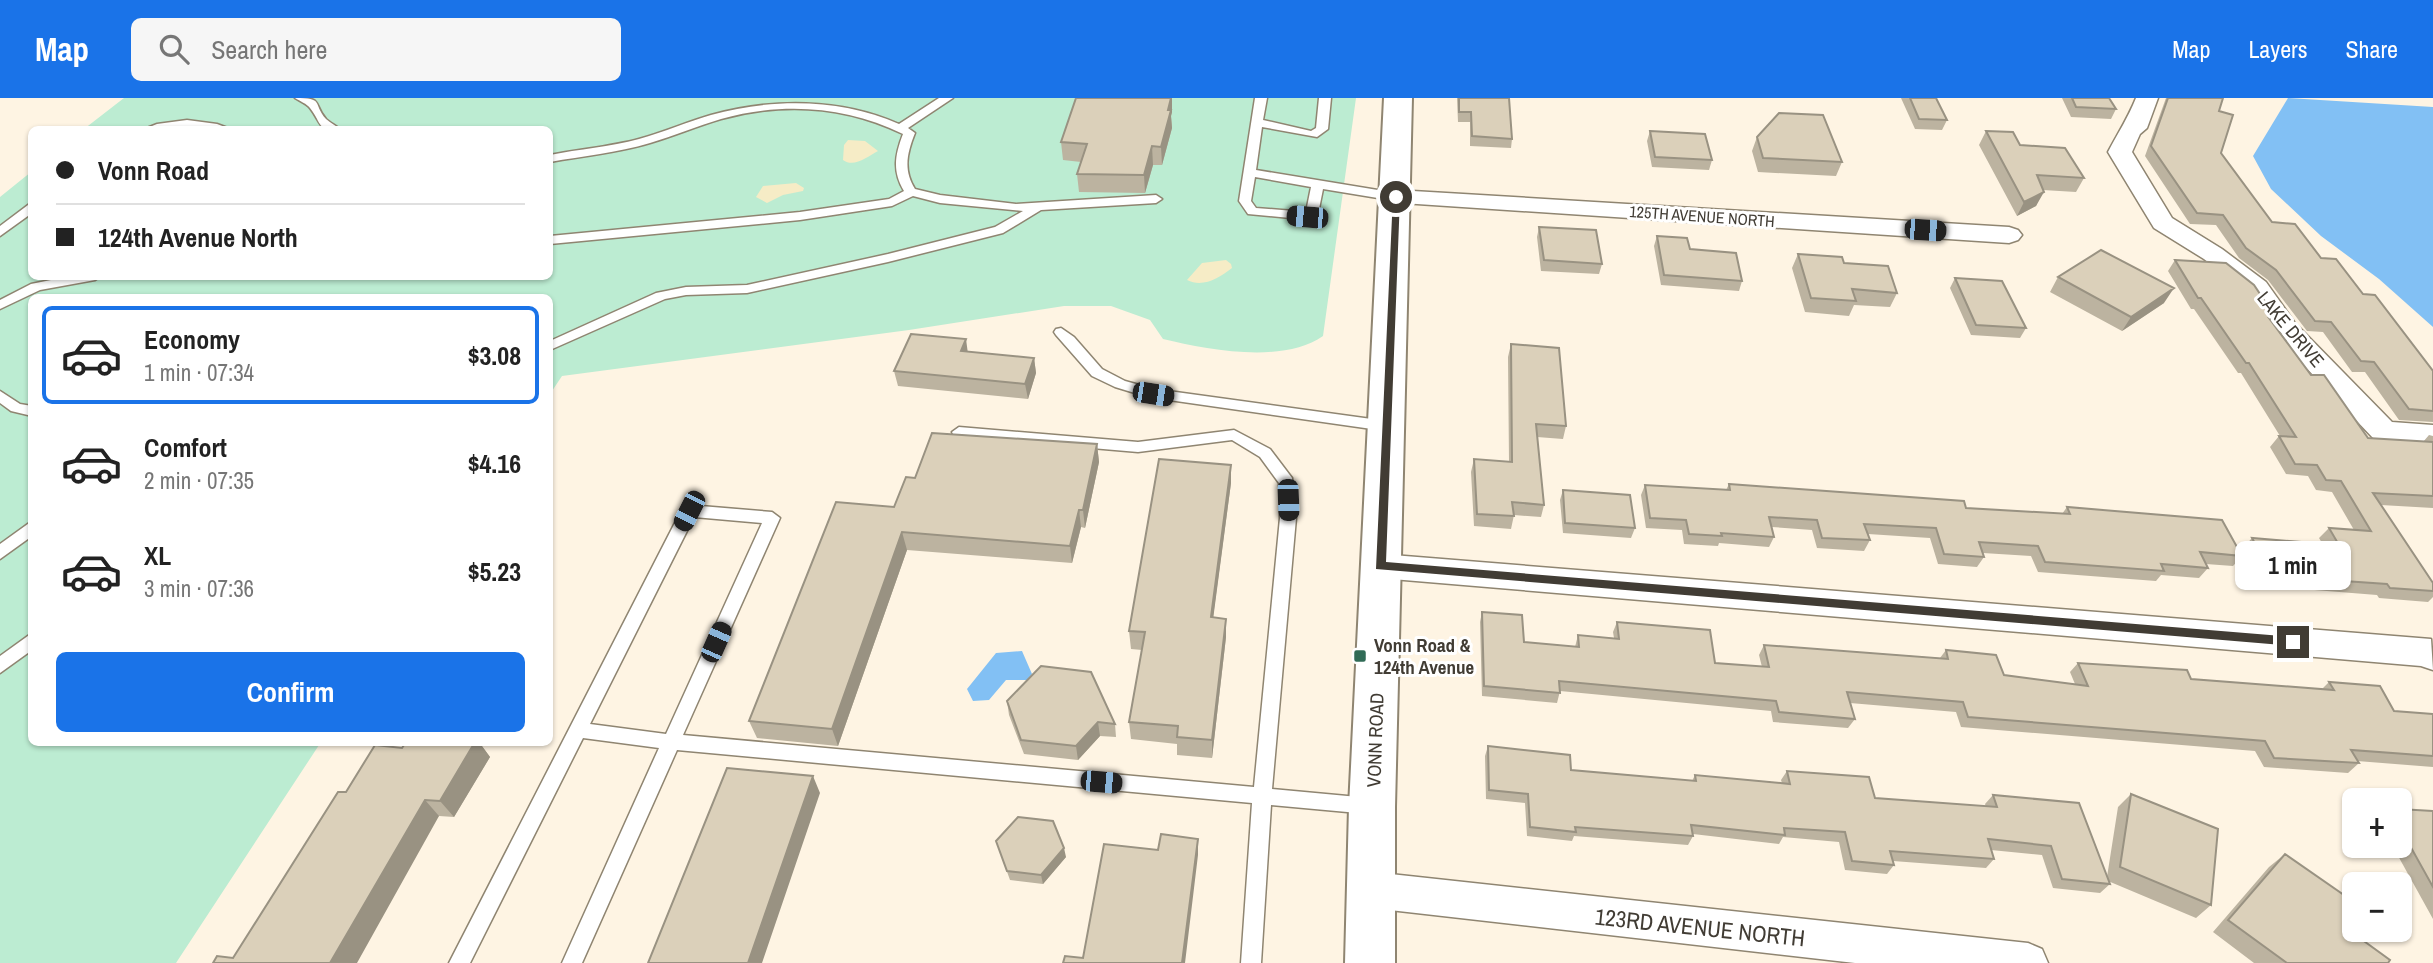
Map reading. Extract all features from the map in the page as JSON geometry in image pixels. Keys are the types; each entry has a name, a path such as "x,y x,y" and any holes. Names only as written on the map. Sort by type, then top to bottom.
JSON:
{"street":[{"name":"VONN ROAD","path":"1370,963 1380,566 1398,98"},
{"name":"LAKE DRIVE","path":"2147,98 2136,128 2131,130 2120,152 2163,223 2213,254 2257,288 2285,329 2384,432 2433,435"},
{"name":"125TH AVENUE NORTH","path":"1396,197 2009,235"},
{"path":"1380,566 2432,654"},
{"name":"123RD AVENUE NORTH","path":"1372,890 2028,963"}],"lane":[{"path":"302,98 314,104 322,122 329,126"},
{"path":"901,128 947,98"},
{"path":"1261,98 1245,201 1252,211 1307,217 1312,215 1318,184"},
{"path":"1257,122 1313,135 1322,129 1325,98"},
{"path":"553,157 641,142 716,117 770,107 815,105 842,108 909,133 899,157 899,168 911,192"},
{"path":"159,126 194,122 212,126"},
{"path":"1250,173 1396,197"},
{"path":"553,240 800,216 892,202 911,192 1016,208 1156,199"},
{"path":"553,345 661,296 686,291 747,289 888,258 999,230 1039,207"},
{"path":"0,232 28,209"},
{"path":"0,304 40,282 58,280"},
{"path":"1061,332 1074,342 1092,369 1123,385 1153,394 1386,426"},
{"path":"0,396 16,408 28,410"},
{"path":"959,432 1138,447 1234,435 1265,453 1287,482 1288,518 1262,797 1251,963"},
{"path":"459,963 689,511 772,518 572,963"},
{"path":"0,552 28,530"},
{"path":"0,666 28,643"},
{"path":"577,730 671,742 1373,807"}],"green space":[{"path":"124,98 1356,98 1323,336 1307,345 1288,350 1245,352 1181,343 1163,339 1150,320 1111,306 1064,306 909,330 562,376 553,390 553,294 28,294 28,746 318,746 176,963 0,963 0,197 28,174 28,280 553,280 553,126 88,126"}],"sand":[{"path":"848,140 865,141 878,151 860,161 847,162 843,160 844,145"},
{"path":"796,183 804,188 803,191 783,195 767,203 756,197 763,186"},
{"path":"1226,260 1232,268 1216,278 1199,283 1187,280 1202,263"}],"water":[{"path":"2288,98 2433,107 2433,327 2379,279 2321,236 2271,189 2253,156"},
{"path":"1022,651 1032,674 1027,680 1006,680 989,700 973,701 967,689 996,653"}],"building":[{"path":"1076,98 1171,98 1168,110 1171,110 1161,147 1152,146 1144,175 1077,174 1087,144 1061,142"},
{"path":"1459,98 1509,98 1512,139 1472,136 1471,112 1459,112"},
{"path":"1910,98 1936,98 1947,120 1919,119"},
{"path":"2072,98 2109,98 2116,109 2076,107"},
{"path":"2168,98 2223,98 2219,111 2233,115 2221,153 2272,222 2295,224 2321,258 2336,259 2363,294 2375,295 2433,371 2433,411 2409,409 2374,362 2361,361 2331,322 2315,321 2276,270 2246,248 2223,215 2197,213 2151,146"},
{"path":"1779,113 1823,115 1842,162 1763,158 1757,137"},
{"path":"1650,131 1705,134 1712,160 1655,157"},
{"path":"1986,131 2013,132 2020,145 2065,148 2084,178 2037,175 2044,192 2024,202"},
{"path":"1539,227 1596,230 1602,264 1544,260"},
{"path":"1657,236 1687,238 1690,249 1736,253 1742,281 1664,275"},
{"path":"2101,250 2174,288 2131,317 2058,277"},
{"path":"1798,254 1842,257 1844,263 1888,266 1897,293 1852,289 1856,301 1811,298"},
{"path":"2175,260 2226,263 2254,285 2276,318 2269,318 2311,375 2324,375 2368,438 2433,442 2433,496 2373,493 2433,583 2433,591 2390,588 2387,584 2273,576 2252,538 2339,545 2329,528 2371,531 2341,481 2326,480 2317,465 2295,464 2279,436 2296,437 2249,363 2246,363 2201,298 2198,298"},
{"path":"1955,278 2002,281 2026,328 1976,325"},
{"path":"911,334 966,339 961,351 1034,358 1025,384 894,371"},
{"path":"1511,344 1559,348 1566,426 1536,424 1544,505 1512,502 1514,516 1477,514 1474,459 1512,462"},
{"path":"932,433 1097,444 1083,510 1079,510 1070,546 902,532 832,729 749,721 836,502 894,507 906,477 915,478"},
{"path":"1159,459 1231,465 1211,617 1226,619 1212,740 1177,737 1178,726 1129,722 1145,632 1129,631"},
{"path":"1729,484 1964,501 1966,508 2070,514 2067,507 2222,520 2242,556 2200,552 2208,568 2161,564 2164,571 2045,562 2038,546 1979,542 1984,557 1944,554 1936,528 1864,524 1870,540 1822,538 1817,520 1769,517 1774,537 1721,533 1722,536 1689,534 1686,520 1650,518 1645,485 1730,490"},
{"path":"1563,490 1630,495 1635,528 1565,523"},
{"path":"1482,612 1522,615 1524,642 1579,647 1578,635 1619,639 1617,622 1710,630 1715,663 1769,667 1764,645 1948,659 1946,650 1996,655 2004,675 2088,686 2078,663 2187,670 2191,679 2334,690 2329,682 2380,686 2394,711 2433,714 2433,756 2351,750 2359,763 2274,758 2265,741 1968,717 1963,702 1847,692 1855,719 1779,712 1776,701 1559,681 1560,693 1484,686"},
{"path":"1041,666 1091,672 1115,724 1098,722 1076,746 1021,740 1007,701"},
{"path":"374,746 473,746 440,801 425,800 330,963 213,963 217,956 233,958 338,792 346,792"},
{"path":"1488,746 1570,755 1571,770 1696,781 1695,775 1790,784 1787,771 1869,777 1875,798 1997,807 1993,795 2079,803 2110,884 2062,879 2051,846 1988,839 1994,859 1890,851 1894,865 1852,861 1845,832 1784,828 1785,835 1691,825 1693,836 1575,827 1576,832 1530,827 1528,794 1489,790"},
{"path":"727,768 813,776 748,963 648,963"},
{"path":"2131,794 2218,829 2211,905 2120,867"},
{"path":"2412,810 2433,811 2433,887 2412,849"},
{"path":"1018,817 1053,821 1064,848 1041,875 1007,871 996,841"},
{"path":"1161,834 1198,839 1182,963 1063,963 1065,956 1083,958 1104,844 1158,850"},
{"path":"2285,854 2342,894 2342,942 2365,942 2390,960 2388,963 2287,963 2228,920"}],"place":[{"name":"Vonn Road & 124th Avenue","path":"1360,656"}],"route":[{"path":"1396,197 1380,566 2293,642"}]}
